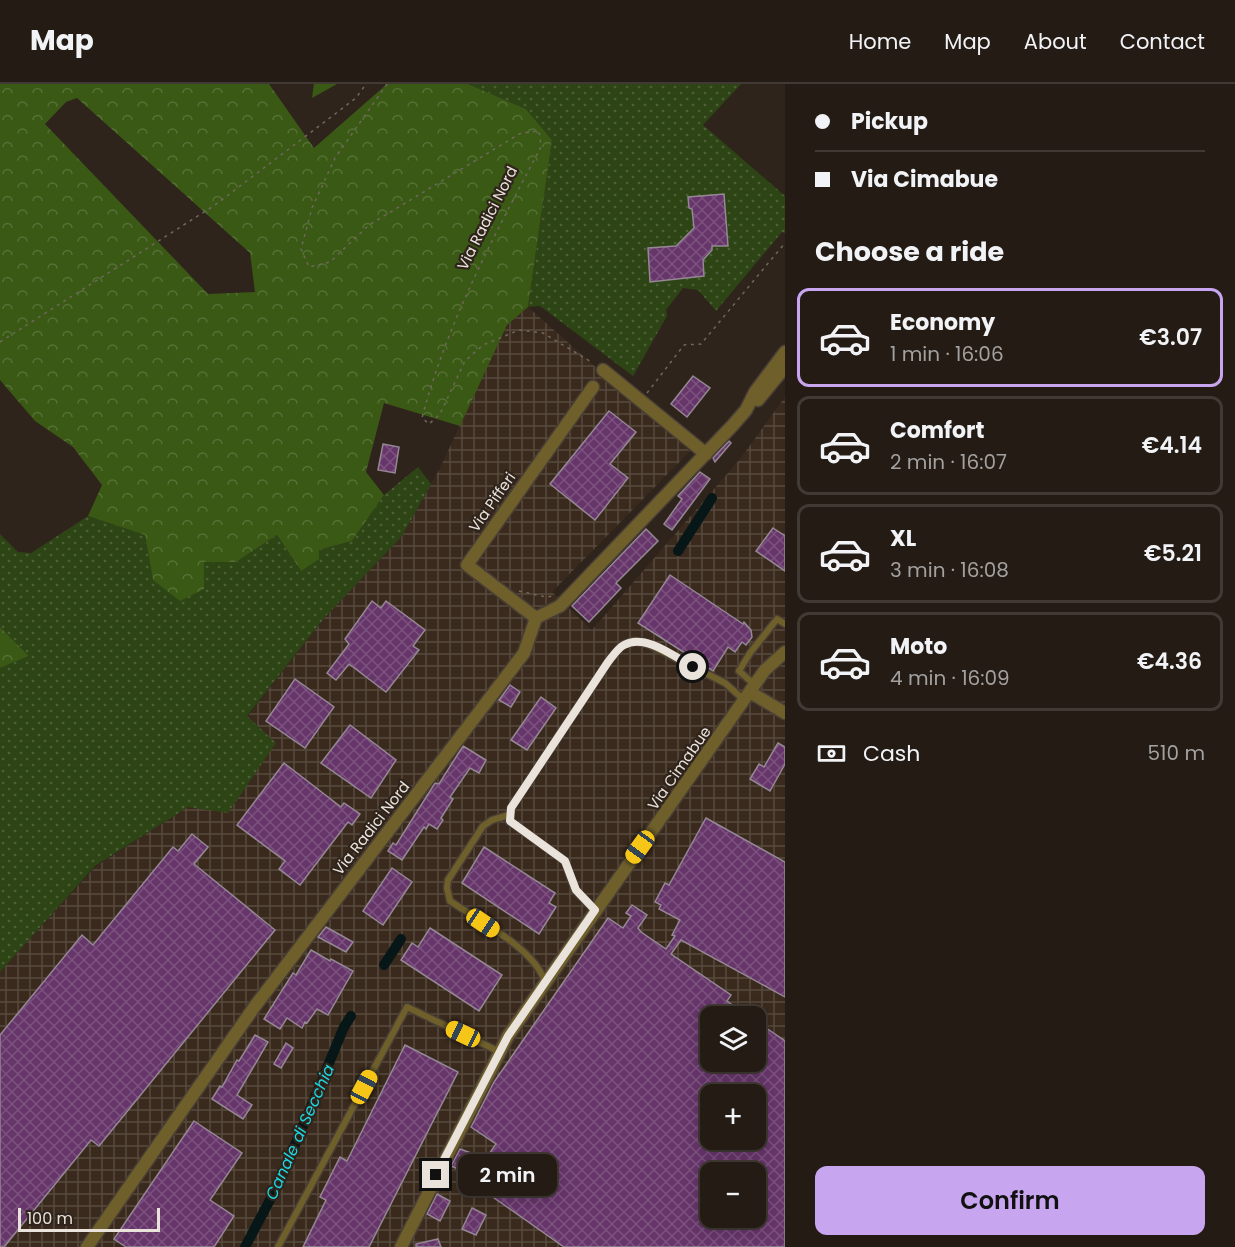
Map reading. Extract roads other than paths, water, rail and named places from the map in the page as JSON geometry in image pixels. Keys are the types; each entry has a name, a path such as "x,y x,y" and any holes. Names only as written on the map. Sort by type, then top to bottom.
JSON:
{"street":[{"path":"536,618 560,606 706,454 746,410 762,382 785,352"},
{"path":"746,410 752,409 785,367"},
{"path":"603,370 706,454"},
{"path":"752,398 748,382 753,384 777,378"},
{"name":"Via Pifferi","path":"536,618 467,565 593,387"},
{"name":"Via Radici Nord","path":"87,1247 255,1006 524,653 536,618"},
{"name":"Via Cimabue","path":"401,1247 508,1036 765,670 785,652"},
{"path":"750,692 785,713"}],"lane":[{"path":"750,692 739,671 777,619 785,624"},
{"path":"595,910 576,890 565,861 510,821 509,815 511,808 608,662 622,645 633,641 654,646 725,683 750,692"},
{"path":"509,815 492,820 483,826 448,880 447,888 450,901 528,954 543,975 544,983"},
{"path":"278,1247 407,1007 500,1052"}],"waterway":[{"name":"Canale di Secchia","path":"678,551 712,498"},
{"name":"Canale di Secchia","path":"384,965 401,939"},
{"name":"Canale di Secchia","path":"245,1247 280,1181 344,1027 351,1016"}]}
